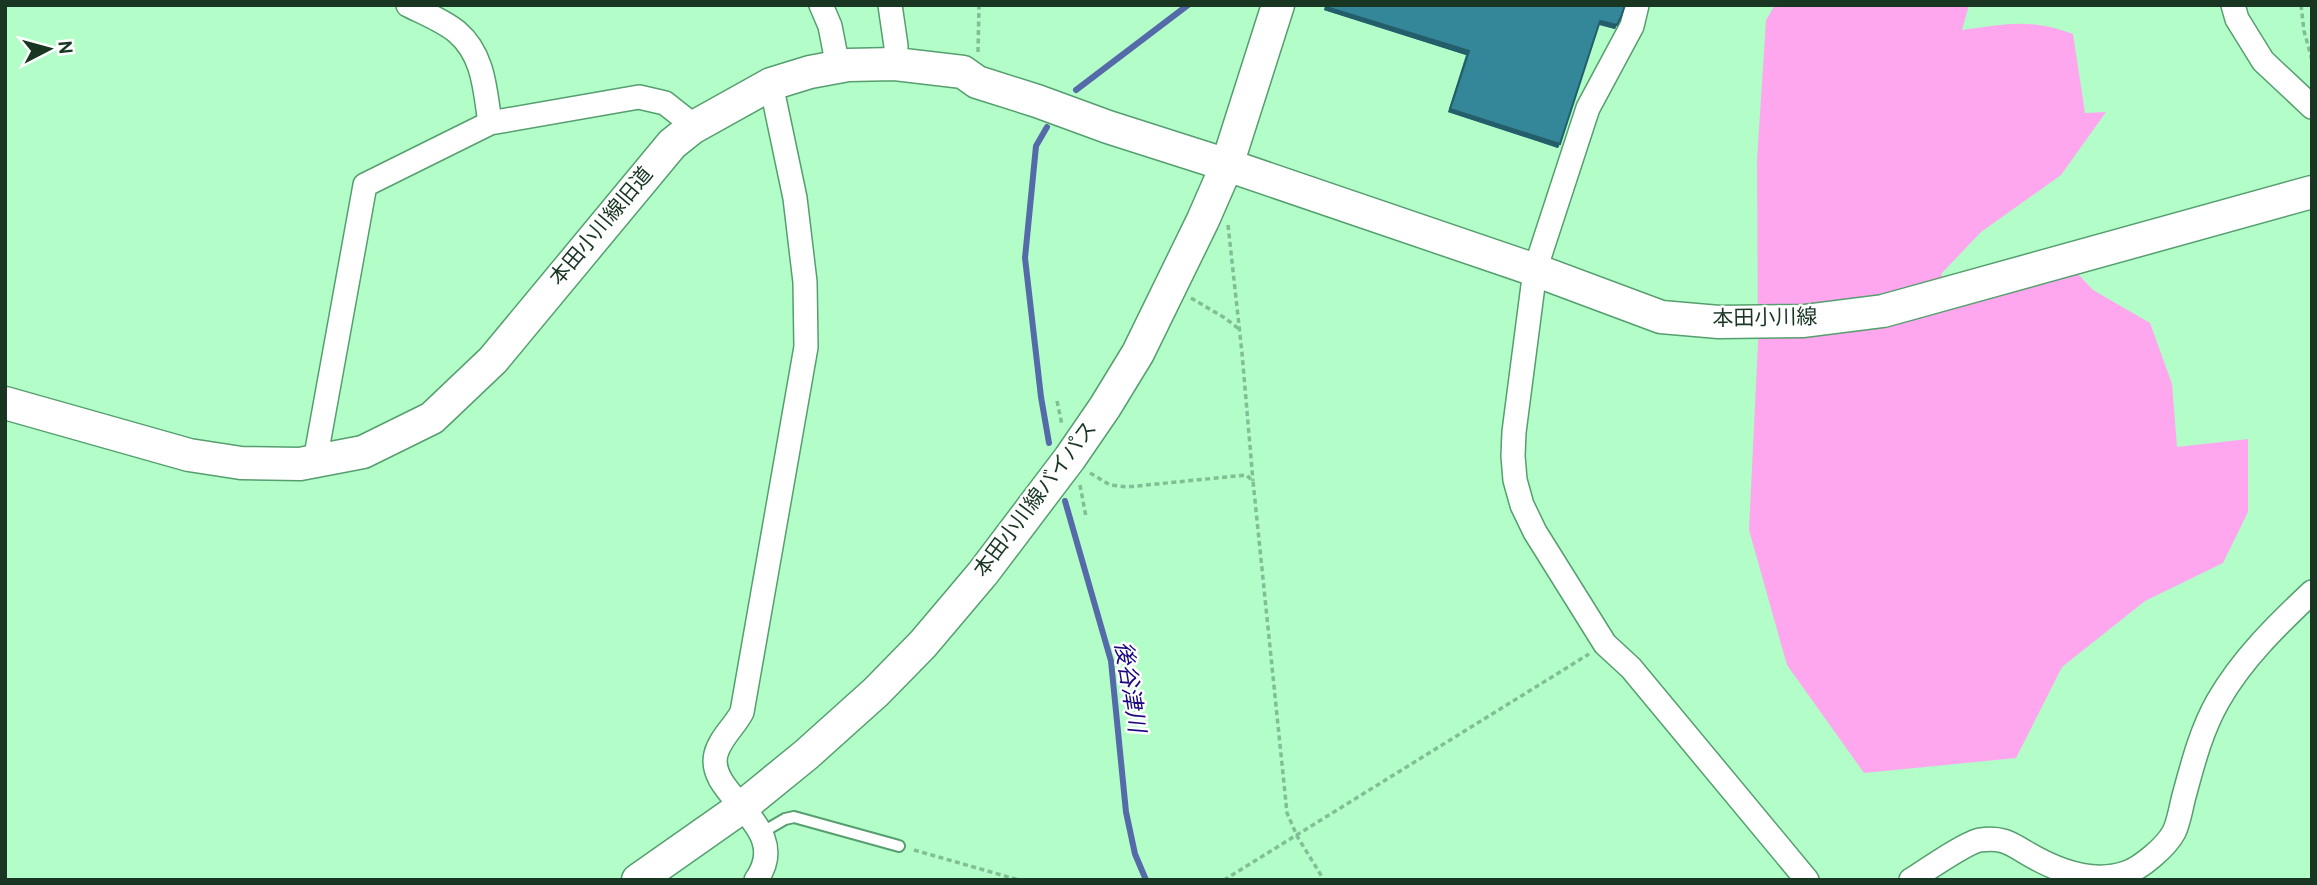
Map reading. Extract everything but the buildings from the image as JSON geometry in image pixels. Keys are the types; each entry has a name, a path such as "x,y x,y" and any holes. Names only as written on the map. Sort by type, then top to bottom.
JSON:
{"main road":[{"name":"本田小川線バイパス","path":"638,880 742,807 827,737 876,692 923,644 1077,463 1105,407 1138,353 1227,165 1278,5"},
{"name":"本田小川線旧道","path":"5,403 189,455 241,463 300,464 363,452 432,418 493,360 672,144 692,128 771,84 810,72 838,67 895,64 963,72 977,82 1227,165"},
{"name":"本田小川線","path":"1227,165 1535,270 1661,317 1719,322 1804,321 1883,311 2312,192"}],"street":[{"path":"408,5 456,31 472,48 481,66 490,123"},
{"path":"821,5 830,26 838,67"},
{"path":"890,5 896,46 895,64"},
{"path":"1637,5 1632,26 1588,108 1535,270 1514,432 1515,480 1522,505 1535,532 1605,644 1631,668 1807,880"},
{"path":"2234,5 2237,19 2263,61 2312,107"},
{"path":"756,880 764,869 766,859 761,833 729,791 715,764 716,754 743,712 806,347 805,282 795,198 771,84"},
{"path":"315,461 365,184 490,123 639,97 665,103 692,128"},
{"path":"1911,880 1977,841 1994,839 2011,842 2026,853 2082,878 2106,878 2127,873 2147,861 2174,833 2200,736 2219,700 2252,653 2277,624 2312,592"}],"lane":[{"path":"761,833 785,818 794,817 899,846"}],"path":[{"path":"977,82 979,5"},
{"path":"2301,5 2304,31 2312,60"},
{"path":"1226,221 1232,256 1287,813 1297,836 1324,880"},
{"path":"1190,298 1225,317 1239,329"},
{"path":"1077,463 1110,485 1127,486 1246,475 1253,481"},
{"path":"1077,463 1086,517"},
{"path":"1224,880 1605,644"},
{"path":"899,846 1019,880"}],"shaded area":[{"path":"1775,5 1969,5 1962,30 2005,24 2031,24 2073,34 2085,113 2106,112 2061,175 1981,232 1941,274 1957,305 2078,274 2093,290 2150,323 2172,384 2177,447 2248,439 2248,512 2223,563 2145,601 2062,667 2016,758 1864,773 1787,665 1749,530 1758,342 1757,160 1766,20"}],"waterway":[{"name":"後谷津川","path":"1076,90 1188,5"},
{"name":"後谷津川","path":"1047,127 1036,146 1025,258 1049,443"},
{"name":"後谷津川","path":"1065,501 1111,661 1126,812 1135,854 1146,880"}]}
